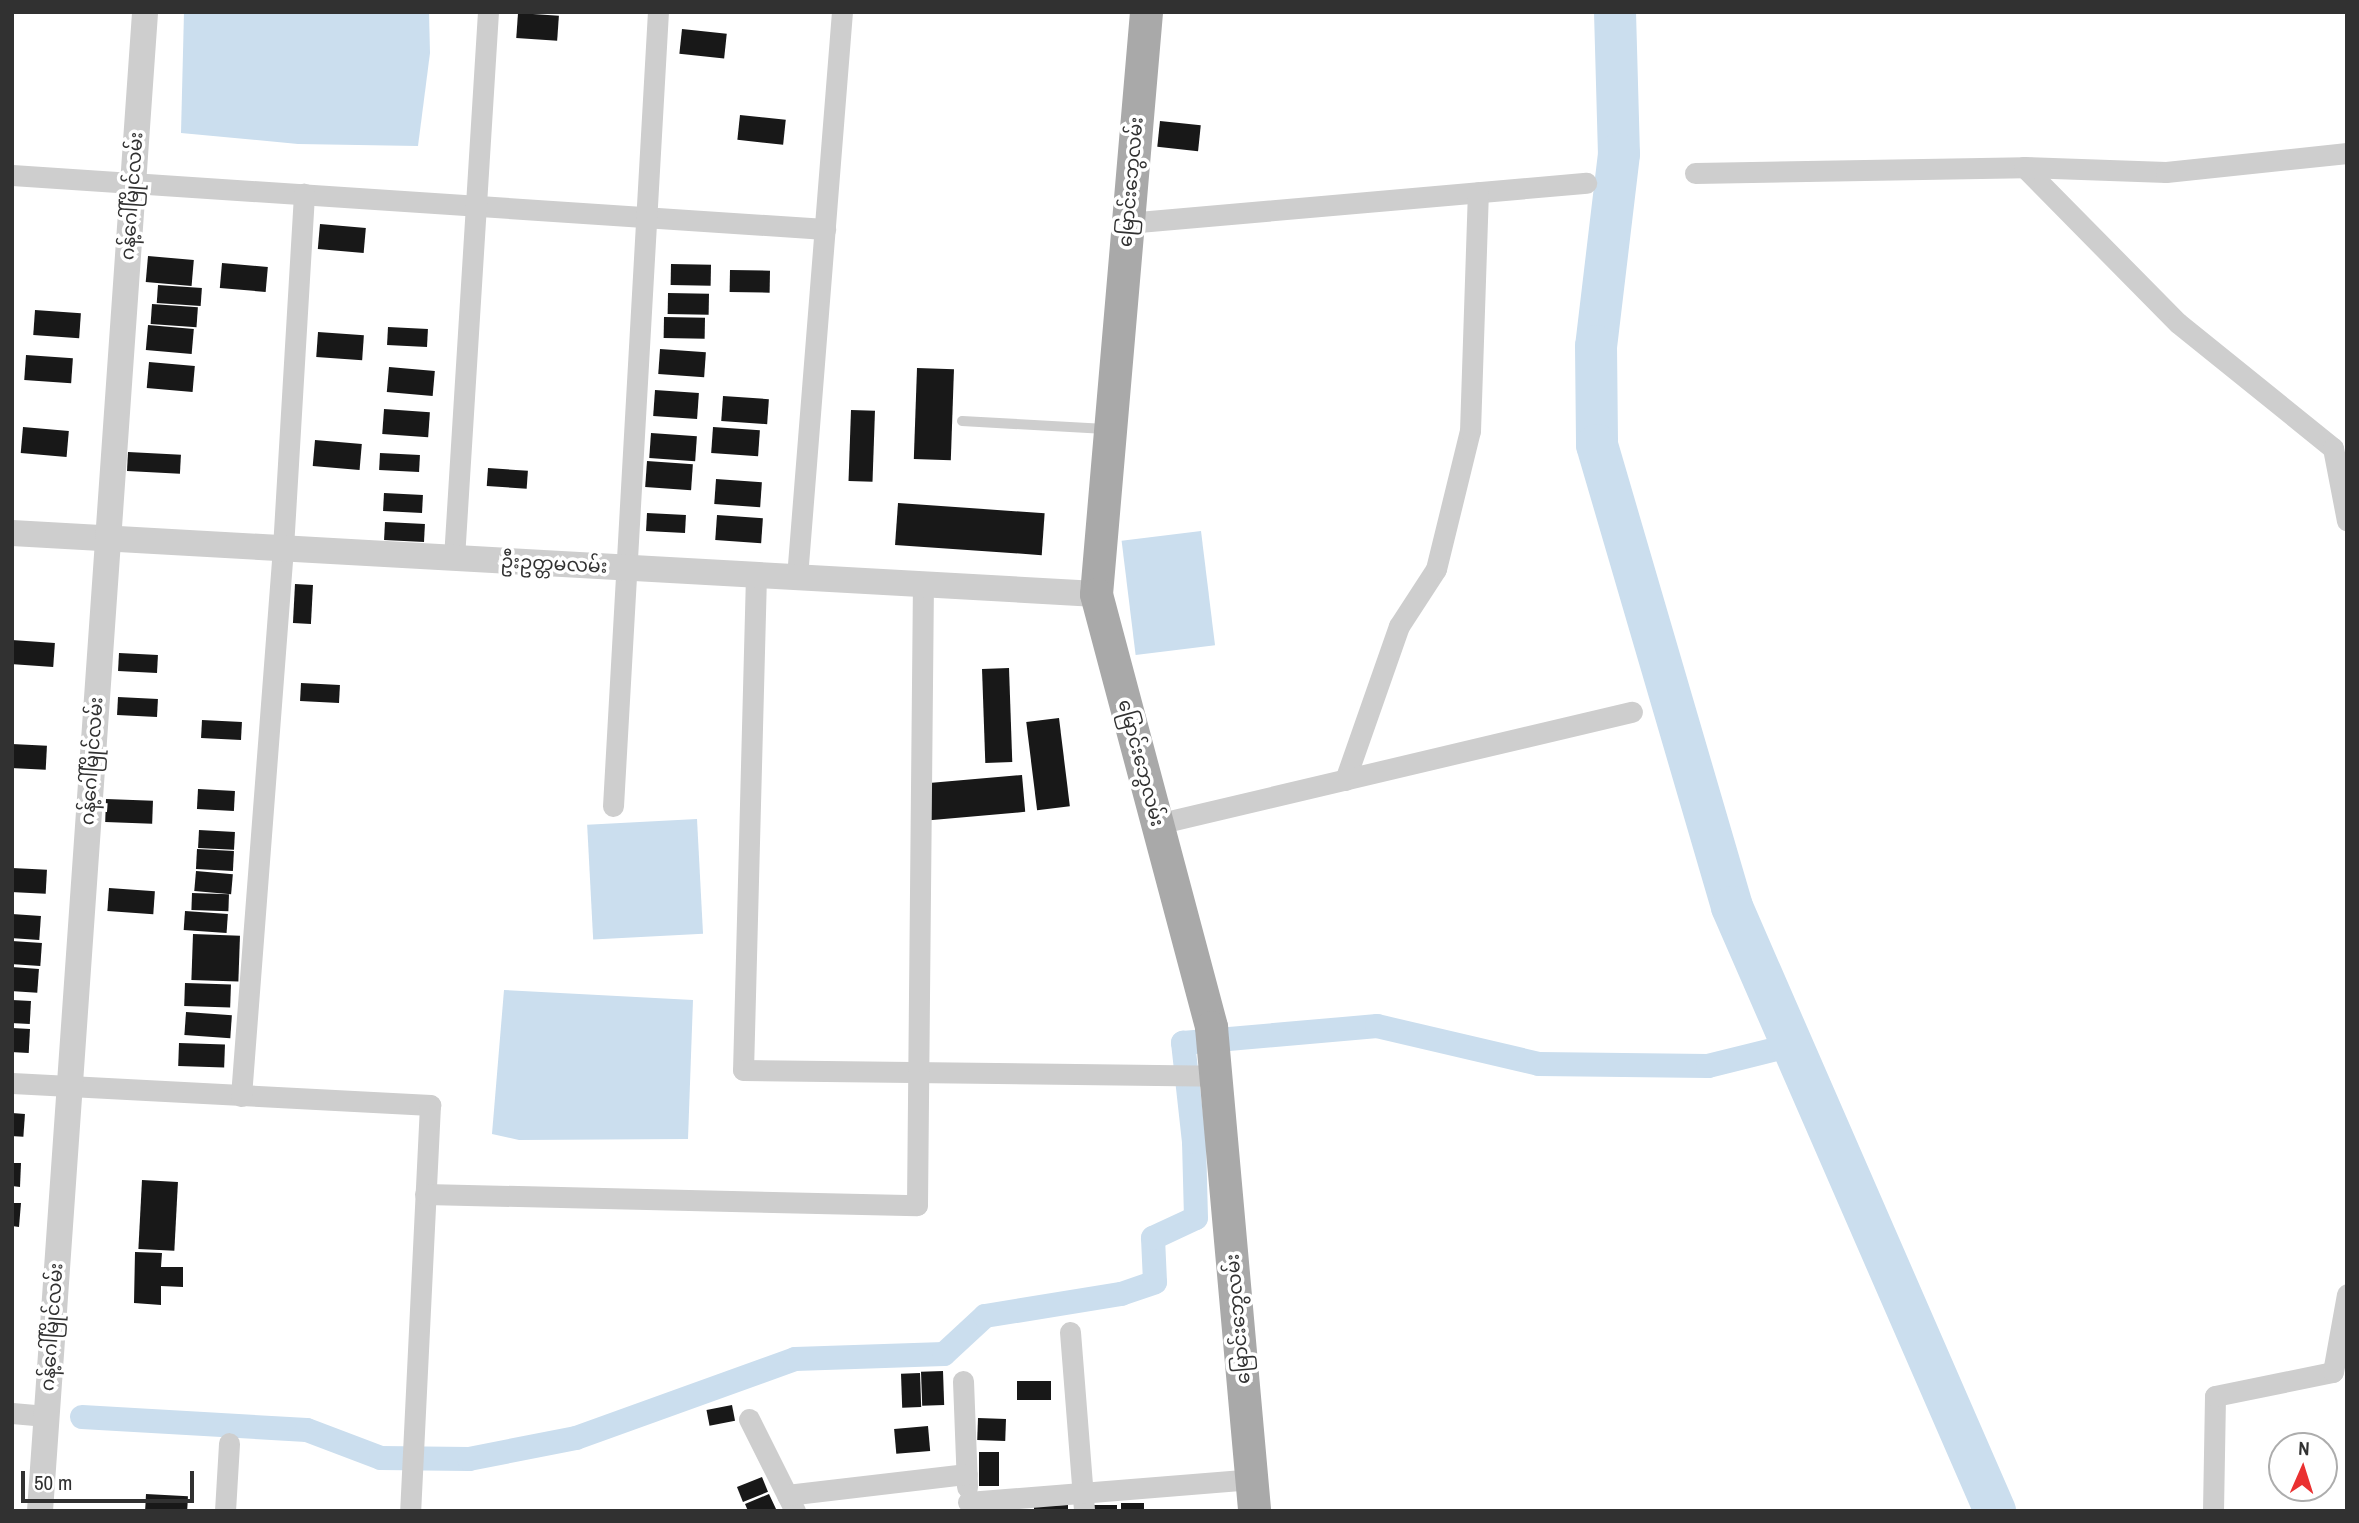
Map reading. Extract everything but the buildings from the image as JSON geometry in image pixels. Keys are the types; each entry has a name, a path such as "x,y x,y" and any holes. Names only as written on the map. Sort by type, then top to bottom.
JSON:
{"main road":[{"name":"မြောင်းဘွေလမ်း","path":"1146,12 1107,429 1096,594 1157,824 1203,1062 1253,1495"}],"street":[{"name":"ဂန့်ဂေါ်မြိုင်လမ်း","path":"40,1511 145,12"},
{"path":"454,558 488,12"},
{"path":"613,806 658,12"},
{"path":"797,577 842,12"},
{"path":"1695,173 2024,167 2166,172 2347,153"},
{"path":"2024,167 2178,323 2333,448 2347,521"},
{"path":"12,175 825,229"},
{"path":"1127,223 1586,183"},
{"path":"1345,780 1399,626 1436,569 1470,431 1478,192"},
{"path":"241,1096 283,548 304,194"},
{"name":"ဦးဥတ္တမလမ်း","path":"12,533 1096,594"},
{"path":"756,575 743,1070 916,1073 1203,1062"},
{"path":"425,1194 917,1205 916,1073 923,585"},
{"path":"1157,824 1632,712"},
{"path":"12,1083 430,1105 410,1511"},
{"path":"2213,1511 2215,1396 2333,1372 2347,1294"},
{"path":"1070,1332 1084,1502"},
{"path":"963,1381 968,1506 1253,1495"},
{"path":"12,1413 45,1427"},
{"path":"749,1419 791,1503 967,1474"},
{"path":"225,1511 229,1443"}],"lane":[{"path":"962,421 1107,429"}],"water":[{"path":"184,12 429,12 430,53 418,146 298,144 181,133"},
{"path":"1201,531 1215,645 1136,655 1122,541"},
{"path":"697,819 703,934 593,940 587,825"},
{"path":"504,990 693,1000 688,1139 519,1140 492,1134"}],"waterway":[{"path":"1615,12 1619,154 1596,346 1597,445 1732,907 1995,1511"},
{"path":"82,1417 307,1430 381,1458 469,1459 576,1438 795,1359 944,1354 985,1316 1121,1294 1155,1282 1153,1238 1196,1218 1194,1142 1183,1043 1377,1026 1539,1064 1708,1066 1789,1046"}]}
